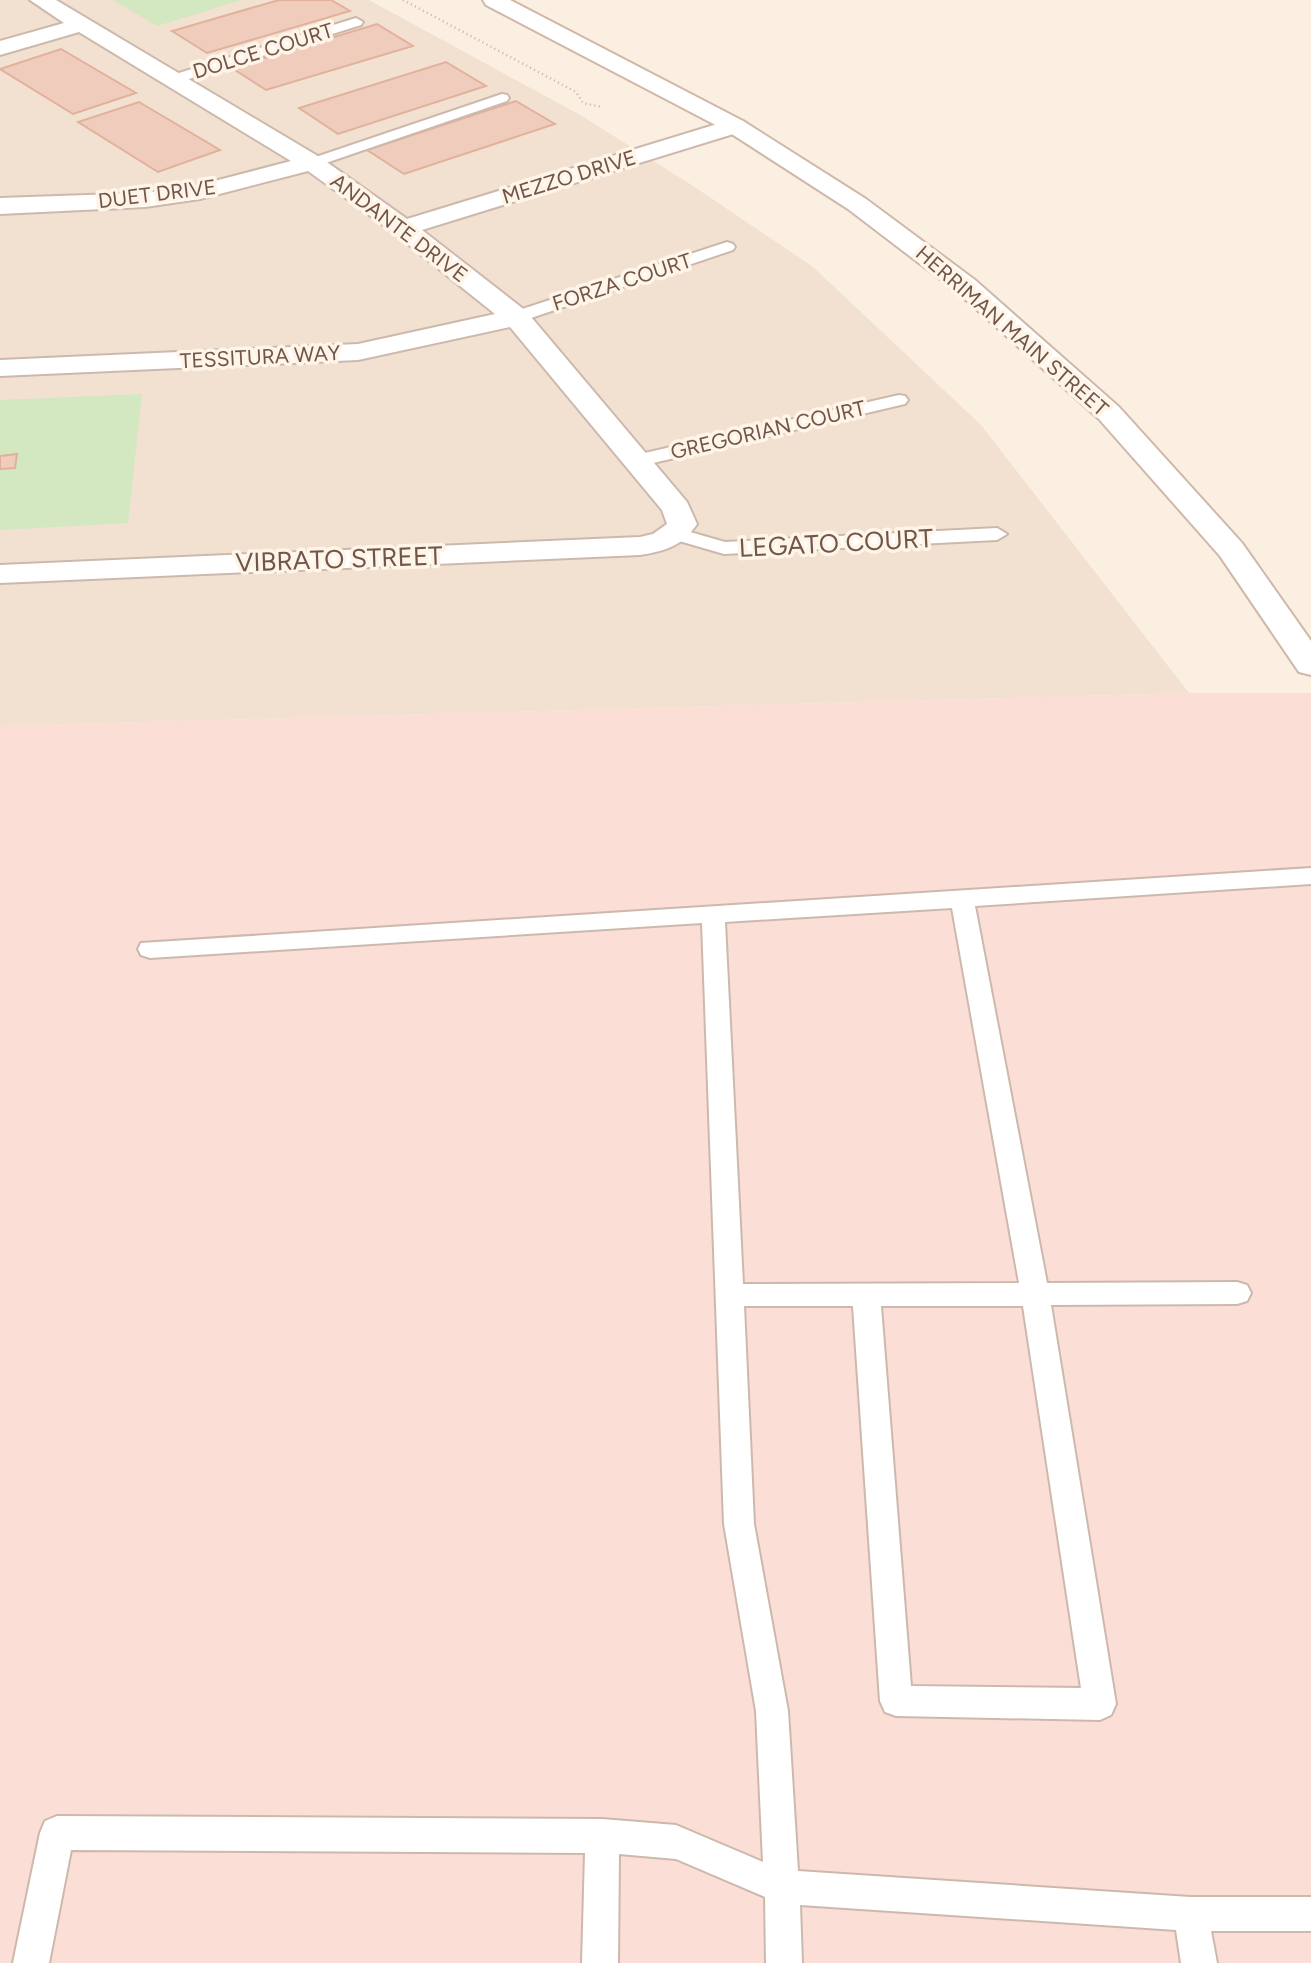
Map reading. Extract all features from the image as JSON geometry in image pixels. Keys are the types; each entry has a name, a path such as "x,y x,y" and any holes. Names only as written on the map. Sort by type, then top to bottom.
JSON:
{"street":[{"name":"ANDANTE DRIVE","path":"41,0 312,163 403,228 516,317 676,508 682,524 676,534"},
{"name":"HERRIMAN MAIN STREET","path":"494,0 735,126 857,204 966,286 1109,412 1231,550 1311,665"},
{"path":"0,48 80,25"},
{"name":"MEZZO DRIVE","path":"403,228 735,126"},
{"name":"DUET DRIVE","path":"0,206 145,200 214,189 312,163"},
{"name":"TESSITURA WAY","path":"0,368 358,352 516,317"},
{"name":"VIBRATO STREET","path":"0,574 632,547 664,542 676,534"}],"lane":[{"name":"DOLCE COURT","path":"171,80 356,22"},
{"path":"312,163 502,98"},
{"name":"FORZA COURT","path":"516,317 727,247"},
{"name":"GREGORIAN COURT","path":"636,461 899,400"},
{"name":"LEGATO COURT","path":"676,534 724,548 997,534"},
{"path":"150,949 1311,876"},
{"path":"866,1295 896,1701 1100,1704 1035,1295 962,900"},
{"path":"713,913 739,1524 772,1711 784,1963"},
{"path":"731,1295 1237,1293"},
{"path":"31,1963 57,1833 602,1836 676,1842 782,1887 1190,1914 1311,1914"},
{"path":"600,1963 602,1836"},
{"path":"1190,1914 1199,1963"}],"path":[{"path":"402,0 576,92 583,103 602,107"}],"shaded area":[{"path":"0,0 369,0 582,116 812,266 981,425 1189,693 0,726"},
{"path":"1189,693 1311,693 1311,1963 0,1963 0,726"}],"green space":[{"path":"113,0 242,0 157,26"},
{"path":"142,394 128,523 0,530 0,400"}],"building":[{"path":"279,0 331,0 350,11 207,53 172,31"},
{"path":"377,24 413,46 266,90 232,68"},
{"path":"61,49 136,93 73,114 0,69"},
{"path":"446,62 486,86 338,134 299,108"},
{"path":"516,101 555,124 404,174 367,150"},
{"path":"139,102 220,150 158,172 78,122"},
{"path":"17,454 15,468 0,469 0,456"}]}
